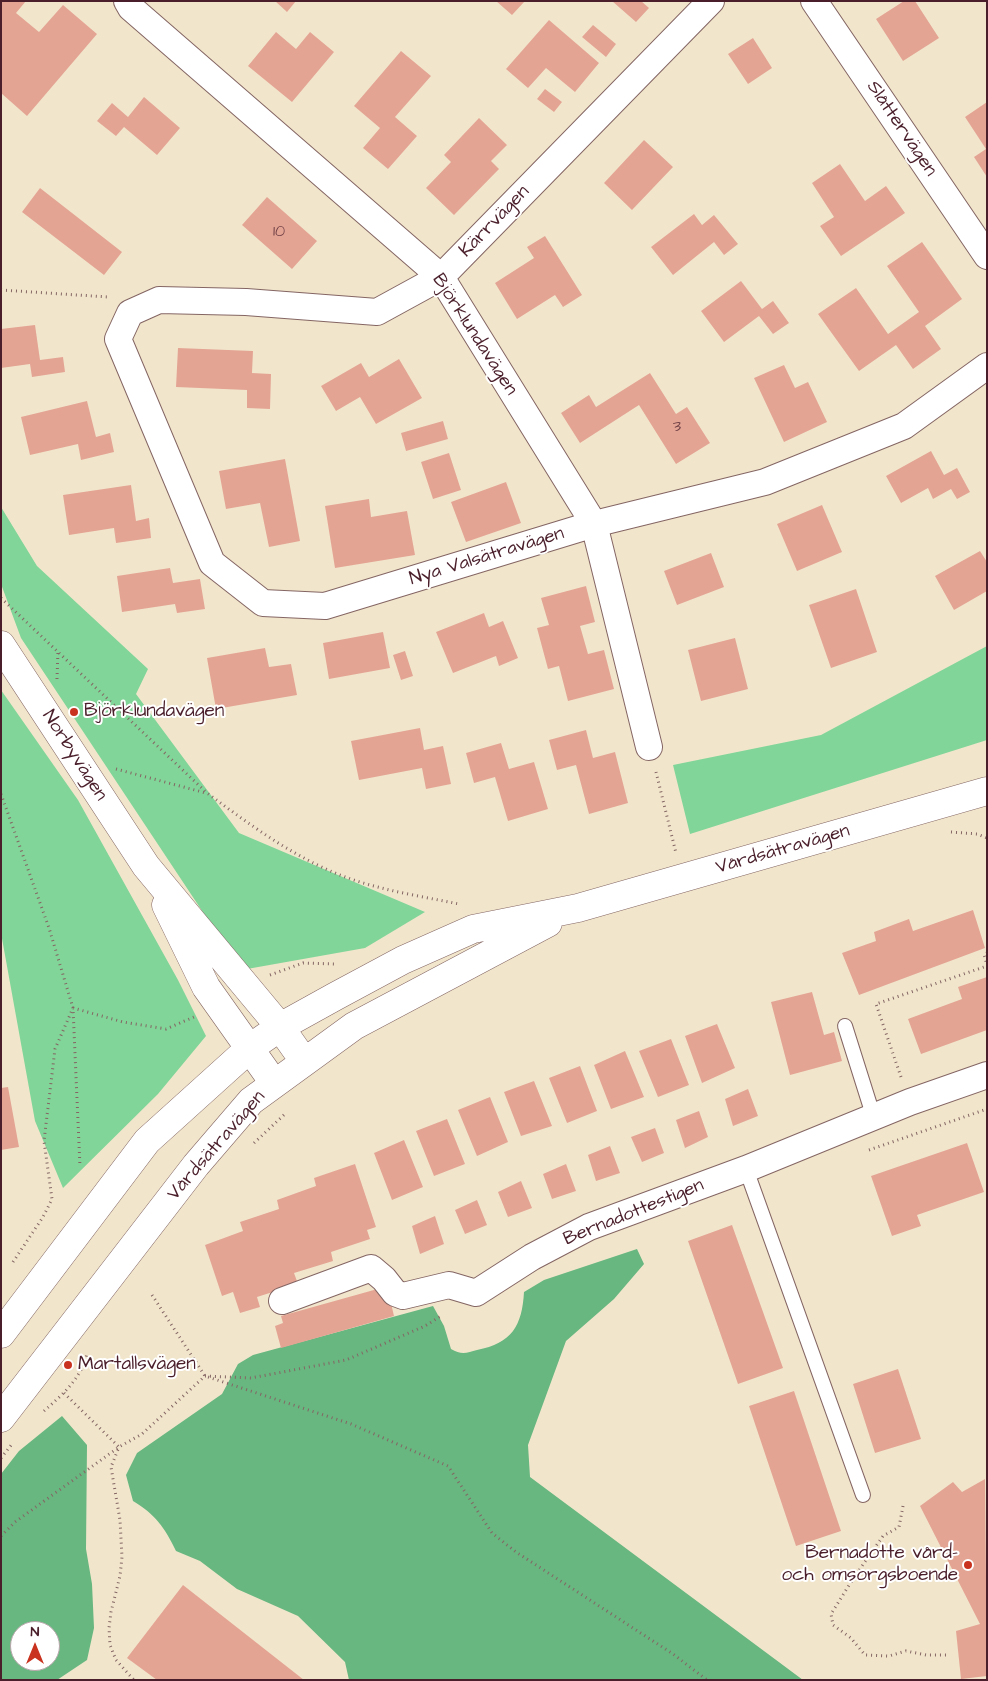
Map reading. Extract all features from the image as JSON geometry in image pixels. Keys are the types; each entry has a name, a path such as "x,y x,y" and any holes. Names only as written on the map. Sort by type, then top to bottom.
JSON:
{"main road":[{"name":"Norbyvägen","path":"1,645 146,866 280,1027 304,1060"},
{"name":"Vårdsätravägen","path":"1,1334 147,1141 250,1048 280,1027 403,960 473,929 578,908 987,791"},
{"name":"Norbyvägen","path":"146,866 206,987 274,1082"},
{"name":"Vårdsätravägen","path":"9,1427 196,1165 251,1101 304,1060 354,1026 462,967 578,908"}],"street":[{"name":"Björklundavägen","path":"127,1 131,8 441,277 594,524 649,747"},
{"name":"Kärrvägen","path":"118,339 130,313 159,300 246,302 377,312 441,277 710,1"},
{"name":"Slåttervägen","path":"814,1 987,256"},
{"name":"Nya Valsätravägen","path":"118,339 212,563 263,603 325,606 594,524 765,482 904,426 987,366"},
{"name":"Bernadottestigen","path":"476,1293 532,1257 589,1227 746,1169 910,1102 987,1075"},
{"path":"282,1301 371,1268 384,1279 394,1293 403,1296 449,1285 476,1293"}],"lane":[{"path":"845,1026 874,1118"},
{"path":"746,1169 863,1496"}],"path":[{"path":"1,290 112,297"},
{"path":"1,598 207,793 281,844 340,875 380,888 462,904"},
{"path":"57,680 58,650"},
{"path":"649,747 676,854"},
{"path":"108,767 207,793"},
{"path":"1,794 49,928 73,1008 80,1167"},
{"path":"943,833 977,834 987,838"},
{"path":"901,1079 876,1004 987,965 984,954 987,953"},
{"path":"13,1262 43,1217 52,1199 44,1141 55,1049 73,1008"},
{"path":"248,1149 290,1108"},
{"path":"1,1536 15,1522 118,1447 142,1434 205,1376 251,1378 346,1360 425,1326 476,1293"},
{"path":"152,1294 205,1376 351,1424 448,1466 492,1534 516,1552 673,1654 707,1680"},
{"path":"37,1417 64,1393 84,1368 88,1350"},
{"path":"64,1393 118,1447"},
{"path":"1,1458 9,1427"},
{"path":"118,1447 111,1467 120,1520 122,1557 120,1576 111,1612 109,1628 110,1645 116,1660 134,1680"},
{"path":"903,1506 899,1527 882,1536 831,1614 833,1625 851,1638 865,1655 890,1656 906,1651 926,1655 948,1655"}],"green space":[{"path":"1,507 37,566 148,669 136,694 239,833 425,912 365,948 247,969 234,959 21,638 1,584"},
{"path":"987,646 987,740 690,834 673,765 821,735"},
{"path":"1,690 78,800 178,980 206,1036 158,1094 63,1188 35,1121 1,933"},
{"path":"637,1249 644,1264 614,1299 566,1341 528,1445 530,1477 803,1680 349,1680 345,1662 298,1616 237,1589 200,1561 176,1551 159,1522 133,1501 126,1475 137,1453 222,1394 238,1364 253,1355 433,1306 444,1326 451,1349 464,1353 489,1347 507,1338 513,1331 521,1314 524,1292 544,1280"},
{"path":"62,1416 87,1445 86,1549 92,1584 94,1628 87,1660 57,1680 1,1680 1,1474 19,1451"}],"building":[{"path":"1,1 26,1 16,13 39,32 63,5 97,34 27,116 1,93"},
{"path":"275,1 296,1 287,12"},
{"path":"496,1 525,1 512,15"},
{"path":"612,1 641,1 649,8 636,22"},
{"path":"904,1 915,1 939,38 903,61 876,19"},
{"path":"549,20 599,63 575,92 546,68 528,88 506,69"},
{"path":"593,25 616,44 606,57 582,37"},
{"path":"276,32 296,49 310,32 334,52 292,102 248,66"},
{"path":"753,38 772,68 748,84 728,54"},
{"path":"401,51 431,76 395,117 417,136 388,169 363,148 380,128 354,106"},
{"path":"545,89 562,102 554,112 537,99"},
{"path":"144,97 180,128 157,155 124,127 116,136 97,121 112,103 128,117"},
{"path":"987,102 987,177 974,157 986,149 965,117"},
{"path":"479,118 507,145 491,161 499,169 454,215 426,188 451,162 444,155"},
{"path":"644,140 673,167 632,210 604,183"},
{"path":"840,164 865,201 886,186 905,213 841,256 820,226 834,217 812,183"},
{"path":"40,188 122,252 104,275 22,212"},
{"path":"267,197 317,241 292,269 242,225"},
{"path":"694,214 702,225 714,215 738,244 724,255 714,242 673,275 651,247"},
{"path":"545,236 582,295 563,307 555,295 517,319 495,283 534,258 527,247"},
{"path":"922,242 962,299 925,326 941,349 913,369 896,345 859,371 818,314 856,288 888,334 919,312 887,266"},
{"path":"741,281 762,309 773,301 789,323 773,334 759,316 724,342 701,311"},
{"path":"35,325 40,360 63,357 65,372 32,377 30,364 1,368 1,329"},
{"path":"178,348 253,351 252,373 271,374 270,409 247,408 247,390 176,387"},
{"path":"399,359 422,398 376,424 360,397 336,411 321,386 361,363 369,377"},
{"path":"784,365 795,388 808,382 827,422 784,442 754,378"},
{"path":"650,373 676,414 687,407 710,443 676,464 639,405 580,443 561,413 589,395 596,407"},
{"path":"87,401 96,437 110,433 114,452 81,460 78,444 30,455 21,417"},
{"path":"443,421 448,439 406,451 401,433"},
{"path":"931,451 944,475 957,468 970,492 957,499 951,489 933,499 928,488 901,503 886,476"},
{"path":"449,453 461,490 433,499 421,462"},
{"path":"285,459 300,541 269,547 260,503 226,509 219,471"},
{"path":"506,482 521,523 466,542 451,502"},
{"path":"131,485 136,521 149,518 151,538 116,543 114,528 69,535 63,495"},
{"path":"369,499 371,517 407,511 415,555 335,568 325,506"},
{"path":"822,505 842,552 797,571 777,524"},
{"path":"980,551 987,562 987,591 954,610 935,576"},
{"path":"711,553 724,587 677,605 664,571"},
{"path":"170,568 173,583 200,579 205,609 177,613 175,604 122,612 117,576"},
{"path":"586,586 595,622 580,626 588,654 604,650 614,689 568,701 559,666 548,669 537,628 549,625 541,598"},
{"path":"856,589 877,652 831,668 809,605"},
{"path":"484,613 489,627 503,621 518,658 499,666 496,656 453,673 436,632"},
{"path":"383,632 390,668 329,679 323,643"},
{"path":"735,638 748,689 701,701 688,650"},
{"path":"265,648 269,667 291,664 297,695 216,709 207,658"},
{"path":"405,651 413,676 401,680 393,655"},
{"path":"420,728 424,750 443,746 451,784 426,789 422,768 359,780 351,741"},
{"path":"586,730 593,758 615,752 628,803 589,814 576,765 557,770 549,740"},
{"path":"501,743 509,769 534,762 548,809 508,821 495,777 474,783 466,753"},
{"path":"973,910 985,948 859,995 842,953 876,941 874,932 909,919 913,931"},
{"path":"987,977 987,1030 921,1054 908,1019 962,999 958,987"},
{"path":"812,992 824,1035 834,1032 842,1061 790,1075 771,1002"},
{"path":"717,1024 735,1068 702,1083 685,1036"},
{"path":"671,1039 689,1085 658,1097 639,1051"},
{"path":"625,1051 644,1097 611,1109 594,1065"},
{"path":"580,1066 597,1111 567,1123 549,1078"},
{"path":"534,1081 552,1126 521,1136 504,1092"},
{"path":"8,1087 19,1147 1,1150 1,1088"},
{"path":"748,1089 758,1116 733,1126 725,1099"},
{"path":"490,1097 508,1142 477,1156 458,1110"},
{"path":"699,1111 708,1137 685,1148 676,1120"},
{"path":"447,1119 465,1164 434,1176 416,1131"},
{"path":"655,1128 664,1153 642,1162 631,1137"},
{"path":"404,1140 423,1187 392,1200 374,1153"},
{"path":"967,1143 984,1192 917,1215 921,1226 892,1236 871,1176"},
{"path":"610,1146 620,1173 596,1181 588,1155"},
{"path":"355,1164 376,1227 367,1230 370,1239 331,1252 333,1261 294,1273 298,1284 257,1297 260,1307 240,1313 233,1292 222,1296 205,1245 243,1231 240,1222 279,1209 277,1200 316,1186 314,1178"},
{"path":"566,1164 576,1191 552,1199 543,1174"},
{"path":"521,1181 532,1208 508,1217 498,1192"},
{"path":"477,1200 487,1225 465,1234 455,1210"},
{"path":"435,1216 444,1244 420,1254 412,1226"},
{"path":"732,1225 783,1368 738,1384 688,1241"},
{"path":"381,1288 384,1300 390,1299 394,1316 281,1348 275,1326 283,1323 281,1316"},
{"path":"898,1369 921,1439 875,1453 853,1384"},
{"path":"794,1391 841,1531 796,1546 749,1406"},
{"name":"Bernadotte vård- och omsorgsboende","path":"985,1479 987,1676 961,1679 956,1631 980,1624 920,1506 953,1482 962,1492"},
{"path":"183,1585 304,1680 157,1680 127,1658"}],"place":[{"name":"Björklundavägen","path":"74,712"},
{"name":"Martallsvägen","path":"68,1365"},
{"name":"Bernadotte vård- och omsorgsboende","path":"968,1565"}]}
